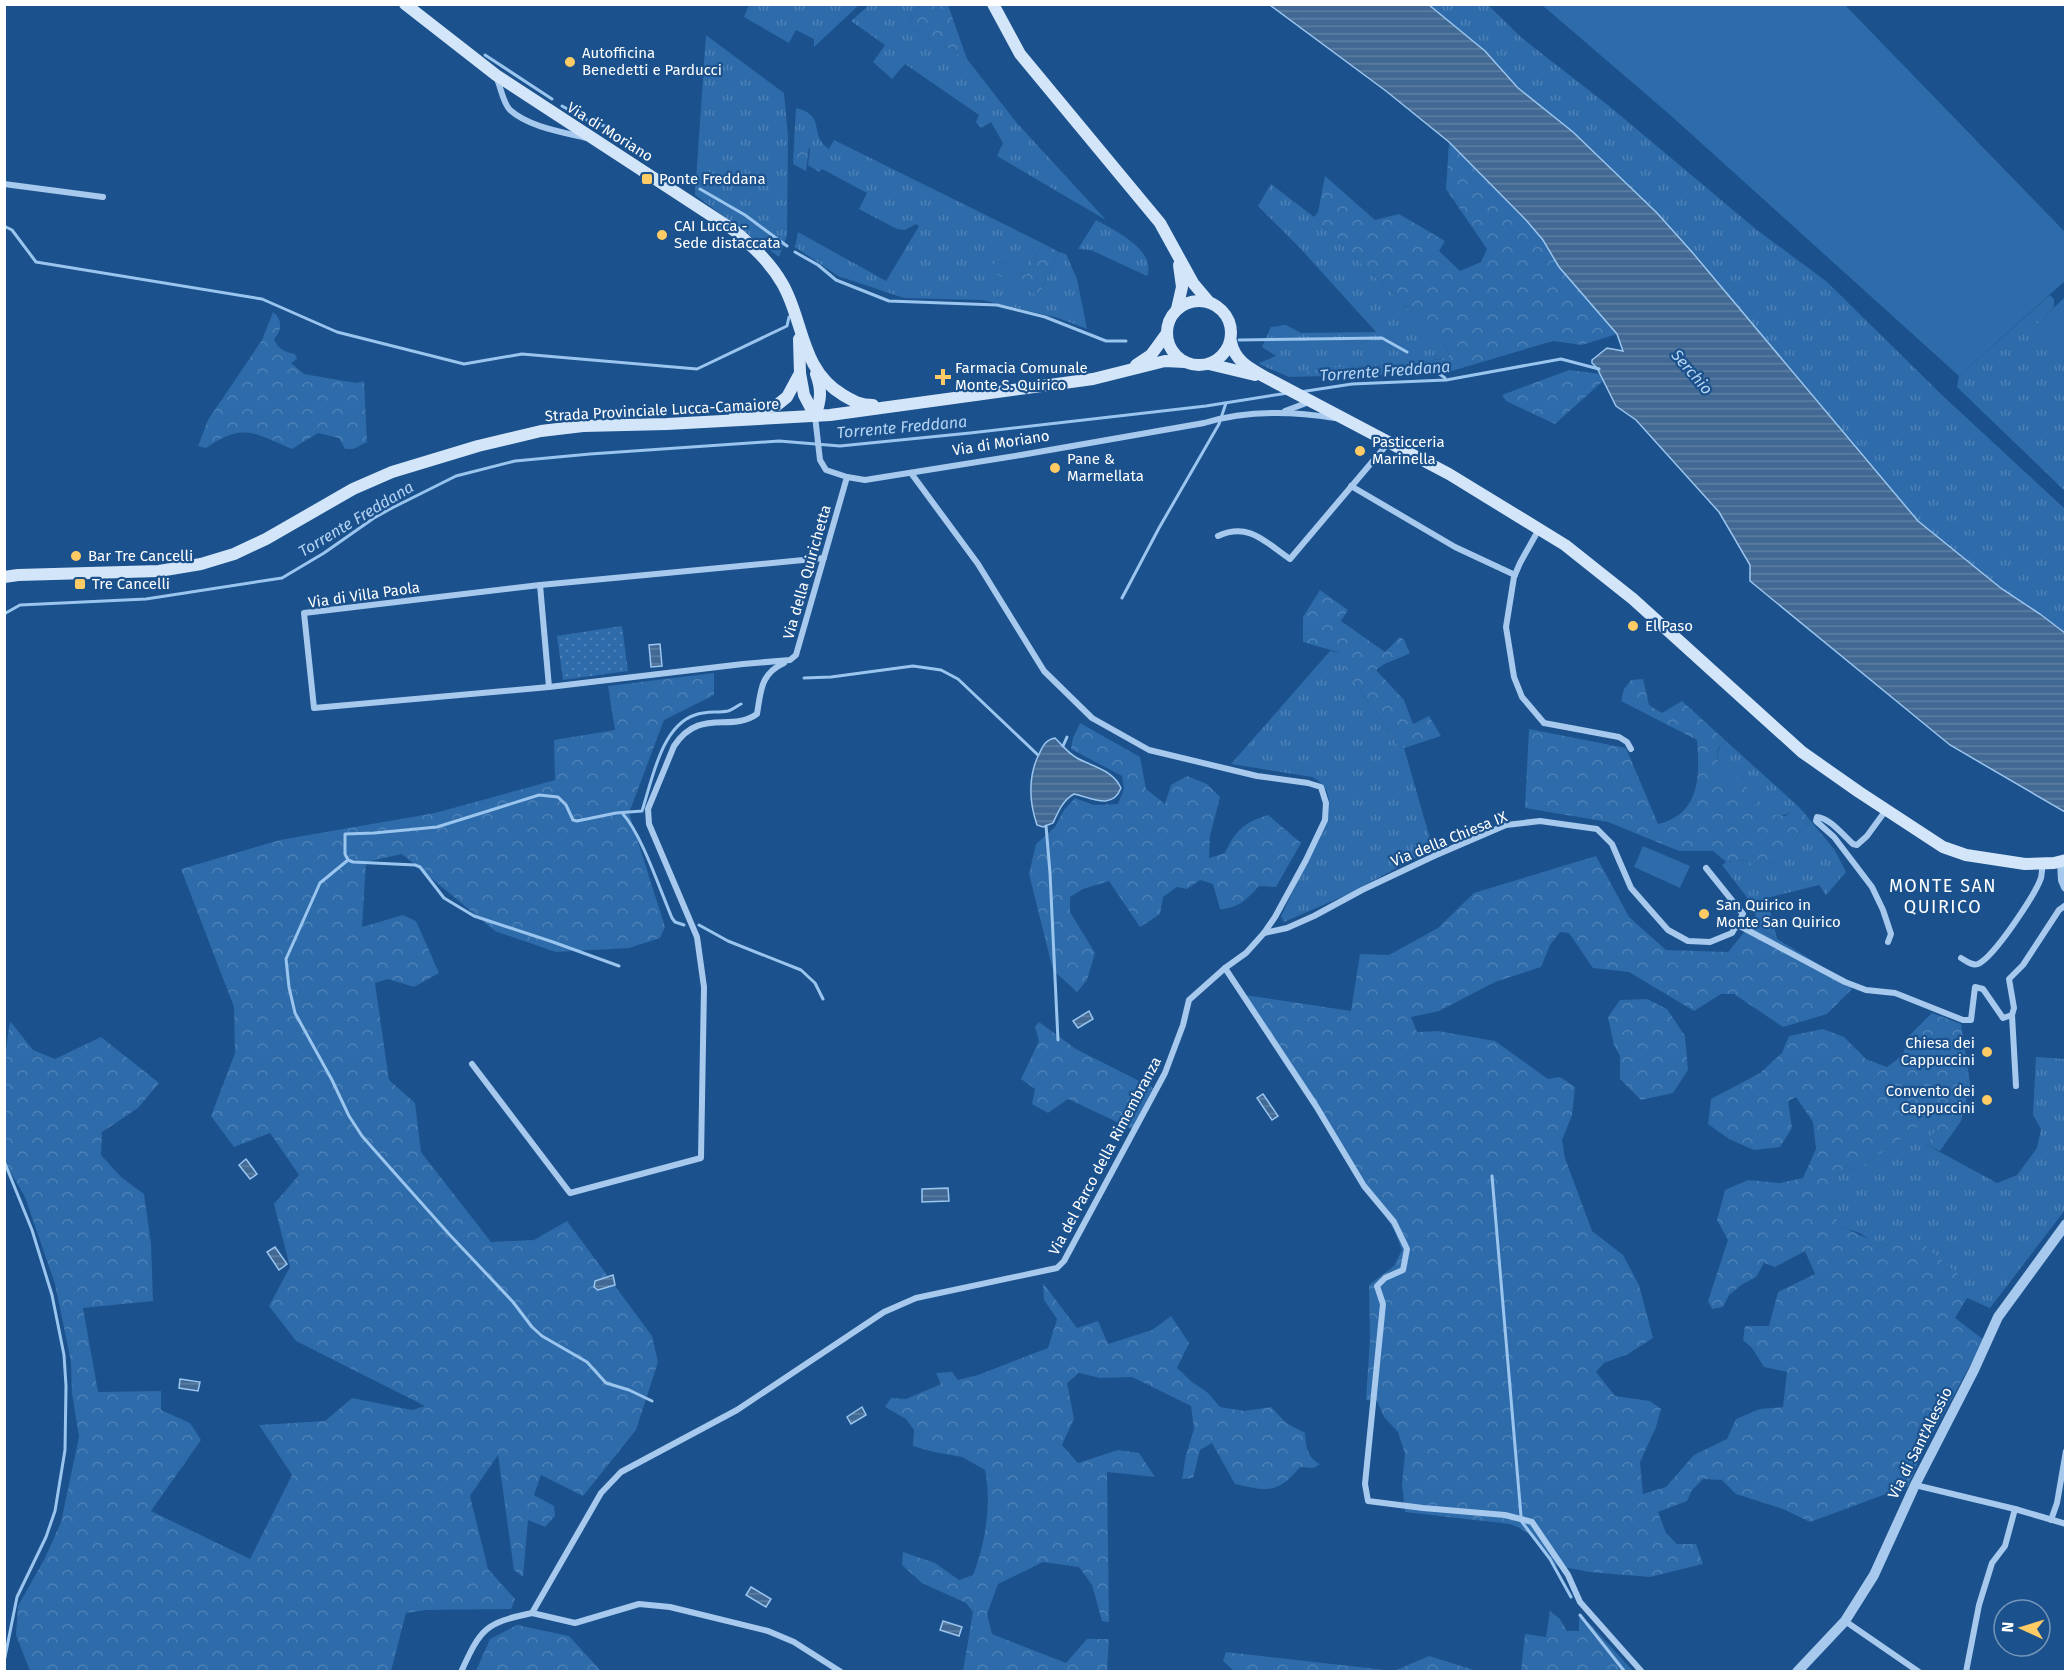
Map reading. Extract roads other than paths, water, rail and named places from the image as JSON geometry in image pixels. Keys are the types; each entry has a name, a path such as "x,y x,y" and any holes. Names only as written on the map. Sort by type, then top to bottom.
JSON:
{"main road":[{"name":"Via di Moriano","path":"405,4 496,75 699,205 735,231 764,256 788,294 812,364 833,389 860,405 894,406"},
{"path":"993,4 1020,54 1160,223 1197,288 1209,302 1220,308 1228,317 1232,329 1232,349 1240,361 1265,377 1390,441 1540,528 1588,562 1633,599 1802,752 1954,852 2025,864 2064,861"},
{"path":"1178,258 1182,287 1177,309 1170,320 1167,333 1174,354 1185,362 1197,365 1209,364 1265,377"},
{"path":"1177,309 1192,301 1209,302"},
{"name":"Via di Moriano","path":"799,329 800,373 804,396 815,416"},
{"name":"Strada Provinciale Lucca-Camaiore","path":"1130,369 1150,355 1167,333"},
{"path":"1209,364 1225,353 1231,342"},
{"name":"Strada Provinciale Lucca-Camaiore","path":"4,577 181,568 234,554 266,539 372,480 392,472 478,446 542,431 583,426 815,416 1081,380 1165,361 1185,362"},
{"path":"812,364 821,388 820,404 815,416"},
{"path":"701,422 777,405 794,387 800,373"}],"street":[{"path":"496,75 509,109 525,120 556,131 595,140"},
{"path":"4,184 104,196"},
{"path":"1284,411 1307,399"},
{"path":"1304,414 1307,399"},
{"name":"Via di Moriano","path":"1284,411 1307,399"},
{"name":"Via di Moriano","path":"815,416 820,460 826,470 865,480 1184,427 1220,418 1284,411 1349,420"},
{"path":"1218,536 1235,530 1252,533 1290,559 1390,441"},
{"name":"Via del Parco della Rimembranza","path":"532,1613 601,1493 621,1472 737,1410 884,1312 916,1298 1057,1268 1064,1261 1165,1073 1183,1025 1189,1000 1246,953 1264,933 1306,860 1325,820 1326,803 1321,787 1257,776 1149,750 1092,718 1044,671 978,564 911,473"},
{"name":"Via della Quirichetta","path":"743,664 790,660 796,653 847,477"},
{"path":"1351,486 1455,547 1487,564 1515,575"},
{"path":"1540,528 1515,575 1506,627 1514,677 1522,698 1544,723 1619,737 1627,742 1631,749"},
{"name":"Via di Villa Paola","path":"743,664 549,687 314,708 304,613 540,585 824,558"},
{"path":"540,585 549,687"},
{"path":"472,1064 570,1193 701,1158 704,987 697,937 649,824 648,809 674,746 680,737 704,723 750,719 757,714 765,676 772,669 790,660"},
{"path":"1887,810 1857,845 1826,820 1820,817 1816,821 1834,837 1872,886 1884,910 1891,933 1888,942"},
{"name":"Via della Chiesa IX","path":"1264,933 1296,924 1434,856 1506,825 1540,821 1597,829 1612,844 1631,888 1668,930 1688,941 1710,942 1731,933 1737,924"},
{"path":"2064,861 2063,880 2066,887"},
{"path":"1961,958 1978,964 1989,955 2025,905 2041,877 2043,864"},
{"path":"1706,868 1743,914 1737,924 1836,977 1866,990 1895,993 1963,1020 1971,1020 1975,987 1983,989 2003,1018 2012,1015"},
{"path":"2016,1086 2013,1008 2009,979 2023,965 2059,910 2066,905"},
{"path":"1225,968 1316,1106 1364,1186 1394,1222 1407,1249 1402,1269 1385,1278 1377,1286 1383,1304 1365,1484 1368,1500 1423,1508 1505,1515 1532,1522 1568,1575 1580,1602 1642,1671"},
{"name":"Via di Sant'Alessio","path":"1797,1671 1845,1621 1874,1575 1915,1485 1974,1370 1998,1317 2066,1224"},
{"path":"2051,1520 2066,1451"},
{"path":"1915,1485 2066,1524"},
{"path":"1966,1671 1979,1605 1992,1563 2005,1546 2015,1509"},
{"path":"461,1671 477,1639 497,1622 532,1613 575,1623 639,1604 670,1607 768,1631 794,1642 841,1671"},
{"path":"1845,1621 1919,1671"}],"water":[{"name":"Serchio","path":"1270,5 1429,5 1485,51 1518,88 1573,132 1657,213 1918,521 2002,589 2065,633 2065,812 1950,745 1750,581 1750,565 1719,512 1636,420 1616,406 1592,360 1607,348 1623,351 1617,334 1559,267 1543,240 1449,142 1386,91"},
{"path":"660,644 662,666 651,667 649,645"},
{"path":"1055,738 1074,756 1108,773 1121,788 1117,795 1106,801 1074,794 1064,803 1053,823 1043,827 1037,825 1034,816 1031,780 1035,762 1042,748"},
{"path":"1089,1011 1093,1019 1078,1028 1073,1021"},
{"path":"1263,1094 1278,1116 1272,1120 1257,1098"},
{"path":"246,1159 257,1174 250,1179 239,1165"},
{"path":"948,1188 949,1201 922,1202 922,1189"},
{"path":"275,1247 287,1264 279,1270 267,1252"},
{"path":"613,1275 615,1285 598,1290 594,1287 595,1281"},
{"path":"180,1379 200,1382 198,1391 179,1388"},
{"path":"862,1407 866,1415 851,1424 847,1417"},
{"path":"751,1587 771,1599 766,1607 746,1595"},
{"path":"943,1621 962,1627 959,1636 940,1630"}],"waterway":[{"path":"485,55 552,99"},
{"path":"562,106 594,124 605,126"},
{"path":"700,189 745,215 787,246"},
{"path":"4,226 12,230 36,262 262,299 337,332 464,364 522,354 697,369 787,326 789,317"},
{"path":"795,252 818,265 836,280 889,301 997,305 1045,317 1106,341 1126,341"},
{"path":"1239,340 1382,338 1407,352"},
{"name":"Torrente Freddana","path":"1300,392 1352,384 1446,380 1561,359 1599,369"},
{"path":"1427,365 1445,378"},
{"name":"Torrente Freddana","path":"4,614 20,605 146,599 282,578 392,508 456,476 515,461 779,441 840,446 1206,406 1288,393"},
{"path":"1122,598 1219,424 1226,403"},
{"path":"804,678 831,677 913,666 941,670 958,679 1038,755"},
{"path":"348,860 345,854 345,834 437,827 539,795 558,797 566,805 573,820 577,821 616,813 642,811 654,770 674,730 683,721 695,715 728,711 741,704"},
{"path":"1063,746 1067,737"},
{"path":"623,814 644,849 672,918 675,922 684,925"},
{"path":"1046,826 1058,1040"},
{"path":"348,860 320,883 286,959 295,1013 349,1116 362,1136 513,1302 532,1327 542,1336 587,1362 606,1383 629,1390 652,1401"},
{"path":"348,860 415,865 420,867 444,898 474,916 619,966"},
{"path":"699,925 728,941 801,970 815,983 823,999"},
{"path":"4,1161 32,1230 52,1295 64,1355 66,1386 65,1450 55,1511 46,1537 17,1597 4,1662"},
{"path":"1492,1176 1521,1516"},
{"path":"1522,1522 1550,1559 1571,1597"},
{"path":"1580,1615 1625,1672"}],"place":[{"name":"Autofficina Benedetti e Parducci","path":"570,62"},
{"name":"Ponte Freddana","path":"647,179"},
{"name":"CAI Lucca - Sede distaccata","path":"662,235"},
{"name":"Farmacia Comunale Monte S. Quirico","path":"943,377"},
{"name":"Pasticceria Marinella","path":"1360,451"},
{"name":"Pane & Marmellata","path":"1055,468"},
{"name":"Bar Tre Cancelli","path":"76,556"},
{"name":"Tre Cancelli","path":"80,584"},
{"name":"El Paso","path":"1633,626"},
{"name":"San Quirico in Monte San Quirico","path":"1704,914"},
{"name":"Chiesa dei Cappuccini","path":"1987,1052"},
{"name":"Convento dei Cappuccini","path":"1987,1100"}],"district":[{"name":"MONTE SAN QUIRICO","path":"1943,896"}]}
